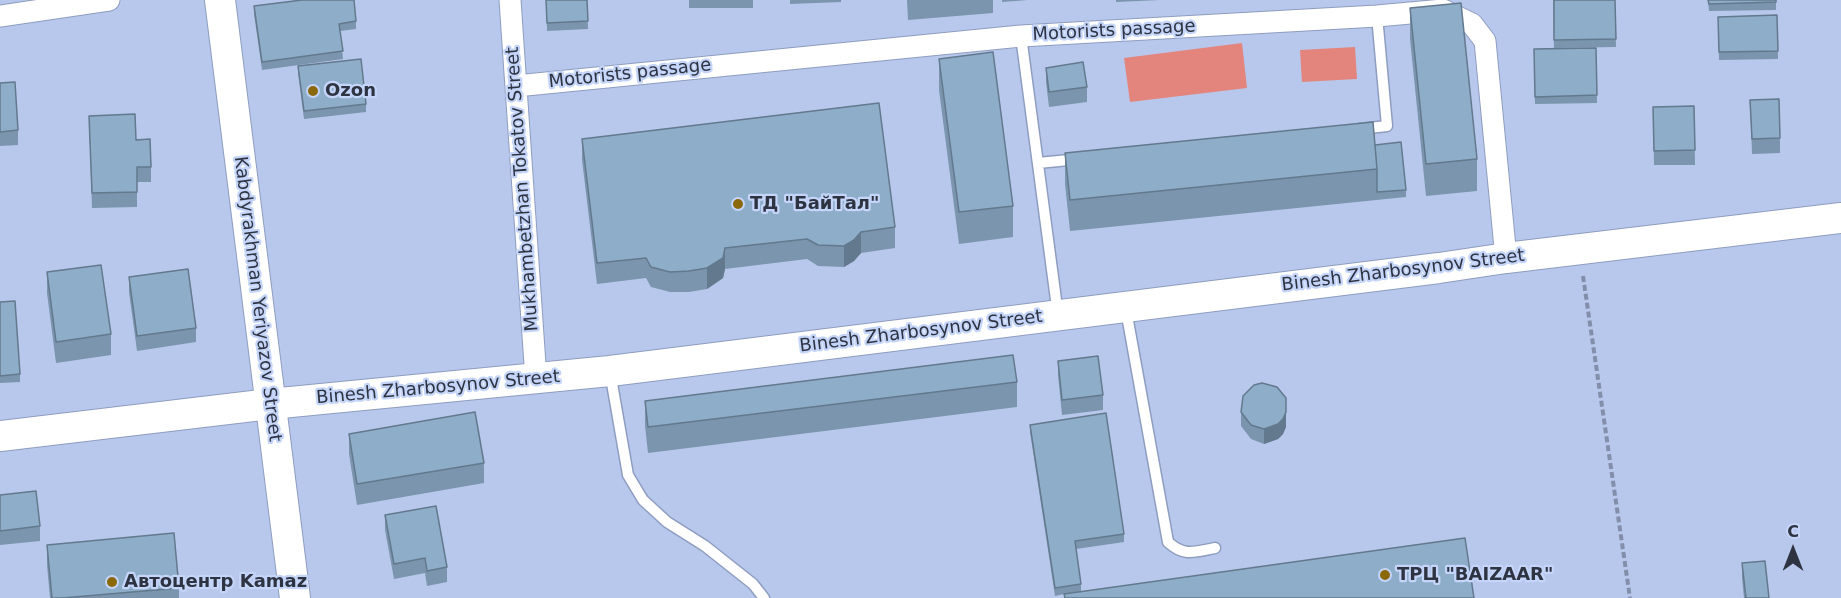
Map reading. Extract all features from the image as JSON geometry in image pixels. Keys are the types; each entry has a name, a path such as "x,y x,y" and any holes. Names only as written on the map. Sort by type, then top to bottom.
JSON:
{"street":[{"path":"0,16 109,0"},
{"name":"Kabdyrakhman Yeriyazov Street","path":"220,0 295,598"},
{"name":"Mukhambetzhan Tokatov Street","path":"510,0 536,379"},
{"name":"Motorists passage","path":"516,86 1022,36 1377,16 1443,10 1472,24 1485,41 1506,258"},
{"name":"Binesh Zharbosynov Street","path":"0,436 270,404 610,371 1841,218"}],"lane":[{"path":"1352,130 1387,126 1377,16"},
{"path":"1022,36 1058,315"},
{"path":"1038,163 1096,157"},
{"path":"1125,306 1168,542 1177,550 1189,553 1215,548"},
{"path":"610,371 628,475 643,500 667,522 705,546 753,584 764,598"}],"path":[{"path":"1579,249 1630,598"}],"shaded area":[{"path":"1242,43 1247,88 1130,102 1124,58"},
{"path":"1355,47 1357,79 1302,82 1300,50"}],"building":[{"path":"302,0 354,0 356,21 339,24 343,51 262,62 254,6"},
{"path":"546,0 587,0 588,21 547,23"},
{"path":"1554,0 1615,0 1616,39 1554,40"},
{"path":"1708,0 1776,0 1776,2 1709,4"},
{"path":"1461,3 1477,159 1426,164 1410,8"},
{"path":"1777,15 1778,51 1719,52 1718,17"},
{"path":"1596,48 1597,95 1535,97 1534,49"},
{"path":"993,52 1013,206 959,212 939,59"},
{"path":"361,59 366,104 304,111 298,66"},
{"path":"1083,62 1087,87 1049,92 1046,68"},
{"path":"15,82 18,130 0,132 0,83"},
{"path":"1779,99 1780,138 1752,139 1750,100"},
{"name":"ТД \"БайТал\"","path":"879,103 895,227 861,232 844,246 818,245 807,239 725,248 723,258 707,268 689,271 670,272 651,267 646,258 597,263 582,139"},
{"path":"1694,106 1695,150 1654,151 1653,107"},
{"path":"135,114 136,140 150,139 151,167 137,167 137,192 92,193 89,116"},
{"path":"1373,122 1377,169 1070,200 1065,153"},
{"path":"1401,142 1406,190 1377,192 1375,145"},
{"path":"101,265 111,334 56,342 47,272"},
{"path":"188,269 196,328 137,336 129,277"},
{"path":"15,301 20,374 0,376 0,302"},
{"path":"1013,355 1017,382 648,427 645,401"},
{"path":"1098,356 1103,395 1062,400 1058,361"},
{"path":"1262,383 1277,387 1286,398 1286,412 1283,419 1278,424 1264,429 1251,425 1241,412 1243,396 1254,385"},
{"path":"475,412 484,463 357,484 349,434"},
{"path":"1106,413 1124,534 1075,541 1081,584 1055,588 1030,425"},
{"path":"36,491 40,526 0,531 0,495"},
{"path":"436,506 447,567 427,571 425,558 394,564 385,515"},
{"name":"Автоцентр Kamaz","path":"174,533 179,588 52,598 47,545"},
{"path":"1465,538 1474,598 1065,598 1064,594"},
{"path":"1765,561 1769,598 1746,598 1742,563"}],"place":[{"name":"Ozon","path":"313,91"},
{"name":"ТД \"БайТал\"","path":"738,204"},
{"name":"ТРЦ \"BAIZAAR\"","path":"1385,575"},
{"name":"Автоцентр Kamaz","path":"112,582"}]}
